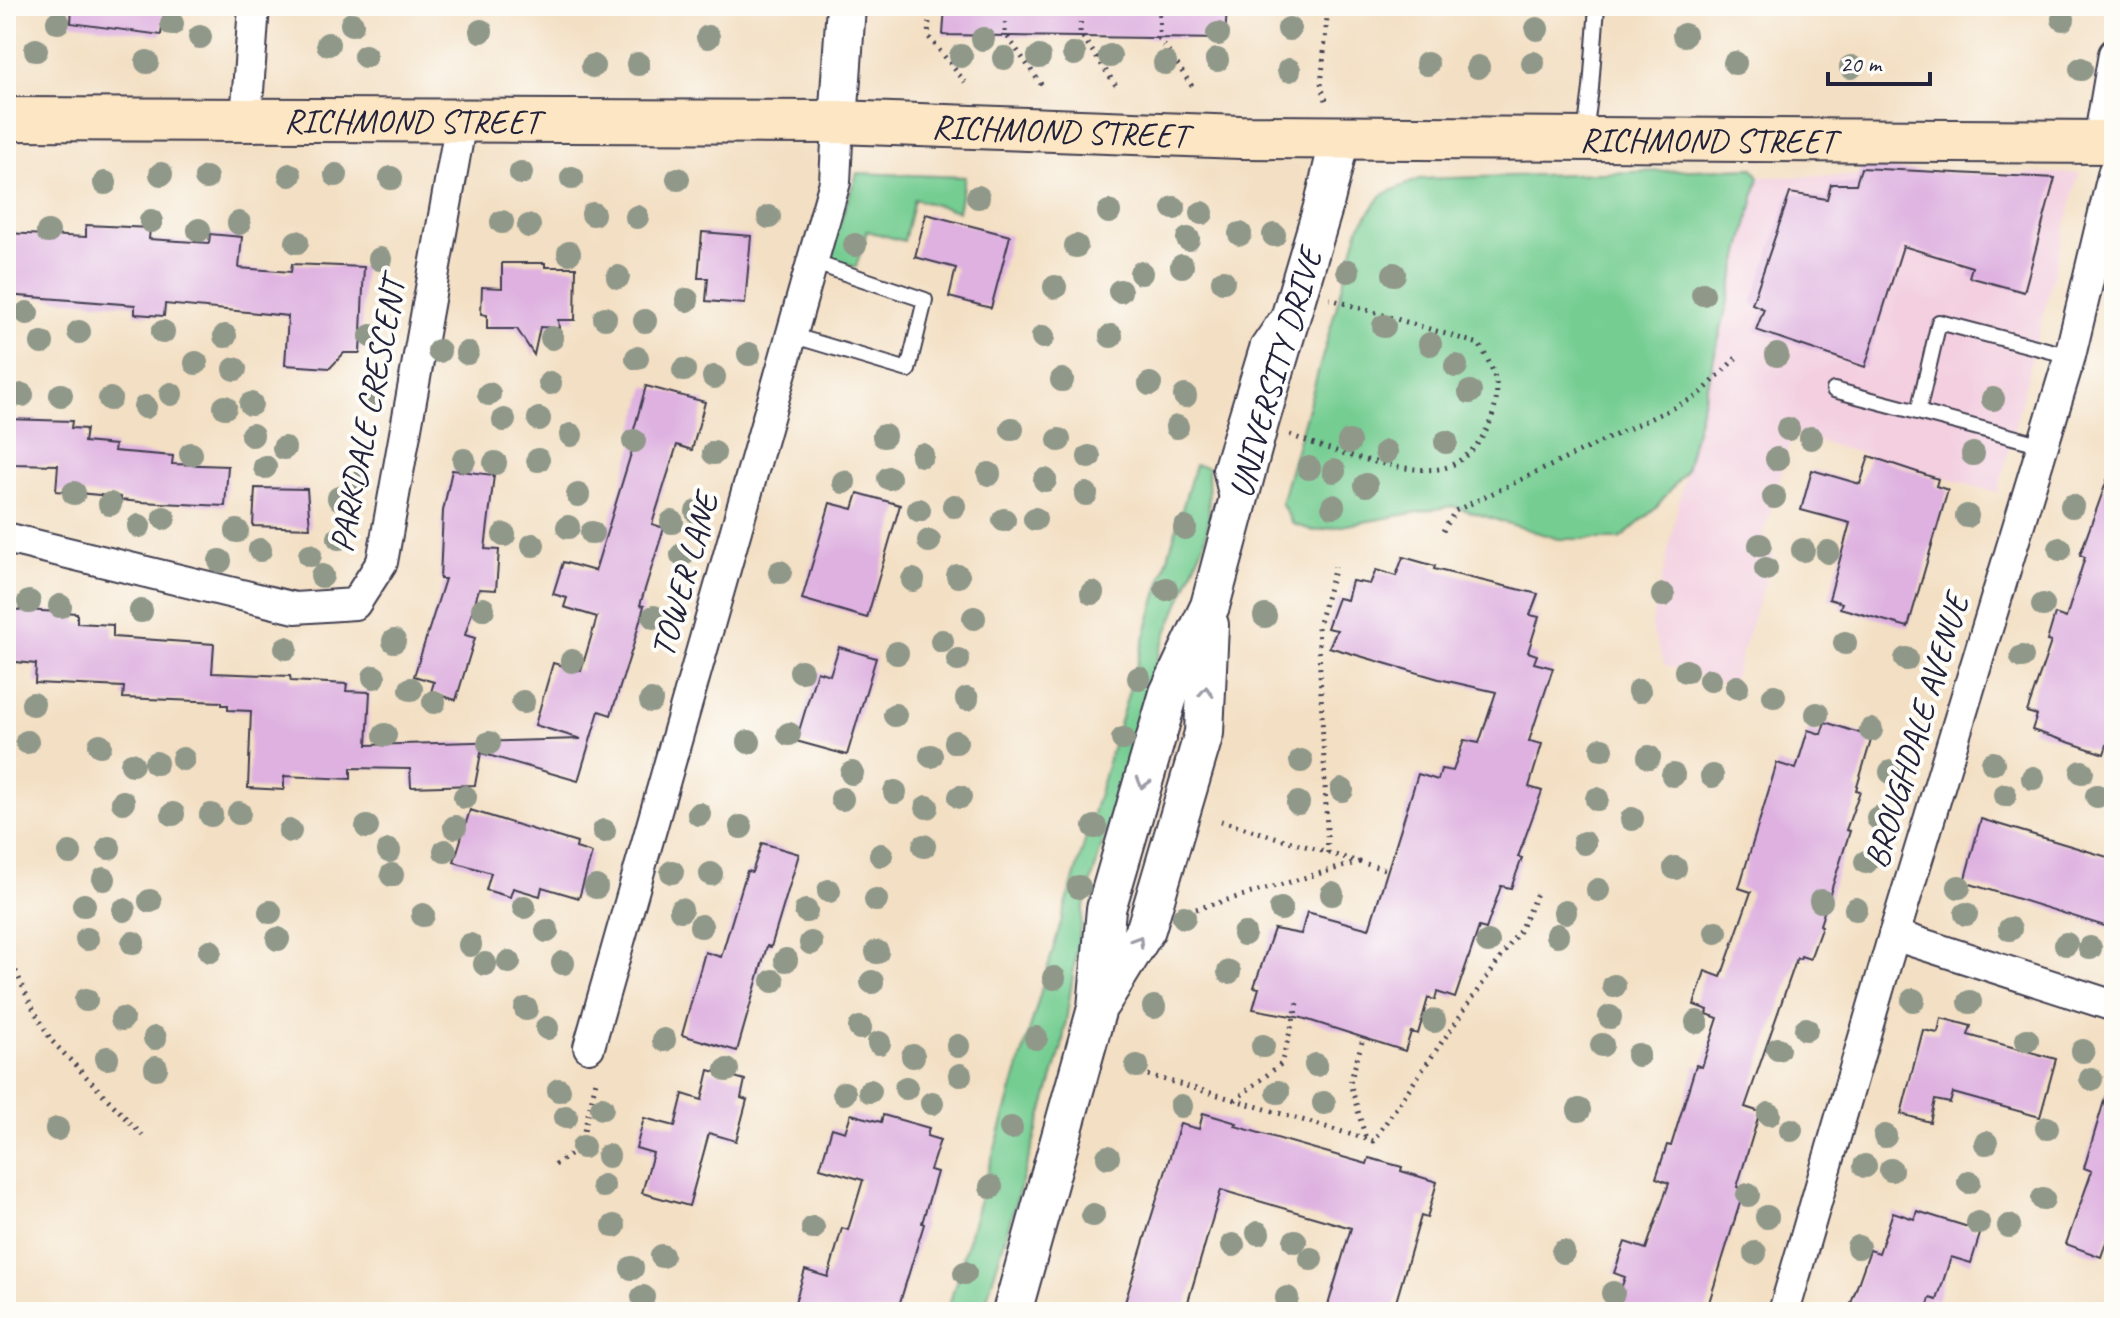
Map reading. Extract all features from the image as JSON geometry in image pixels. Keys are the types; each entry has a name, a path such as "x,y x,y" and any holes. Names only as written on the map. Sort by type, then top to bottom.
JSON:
{"main road":[{"name":"RICHMOND STREET","path":"6,119 838,122 1340,138 1584,139 2109,151"}],"street":[{"path":"246,120 254,6"},
{"path":"838,122 846,6"},
{"name":"BROUGHDALE AVENUE","path":"1784,1312 1894,935 2070,356 2109,151 2114,54"},
{"name":"PARKDALE CRESCENT","path":"6,538 295,608 355,604 382,562 461,121"},
{"name":"TOWER LANE","path":"589,1047 835,182 838,122"},
{"name":"UNIVERSITY DRIVE","path":"1012,1312 1097,1008 1146,929 1204,733 1210,606 1340,138"},
{"path":"1894,935 2114,1006"}],"lane":[{"path":"1584,139 1597,6"},
{"path":"791,335 908,370 925,300 812,262"},
{"path":"1232,524 1220,469 1258,344 1299,287"},
{"path":"1918,412 1939,322 2070,356"},
{"path":"1834,390 2043,445"}],"path":[{"path":"930,6 928,36 965,82"},
{"path":"1006,6 1005,33 1043,87"},
{"path":"1081,6 1080,33 1117,87"},
{"path":"1160,6 1159,38 1194,89"},
{"path":"1328,6 1321,87 1340,138"},
{"path":"1259,423 1331,450 1407,470 1450,467 1481,442 1497,405 1495,372 1479,344 1299,287"},
{"path":"1443,531 1455,511 1698,396 1736,358"},
{"path":"1328,853 1318,626 1335,567"},
{"path":"1221,821 1388,870"},
{"path":"1196,909 1359,862"},
{"path":"1148,1075 1373,1141 1520,930 1539,889"},
{"path":"6,949 30,1003 51,1040 143,1136"},
{"path":"1235,1100 1281,1064 1298,1003"},
{"path":"1362,1042 1350,1083 1366,1139"},
{"path":"555,1165 580,1148 600,1062 589,1047"}],"shaded area":[{"path":"2079,173 1998,493 1793,434 1763,537 1774,555 1731,686 1665,665 1651,627 1686,470 1759,177"}],"green space":[{"path":"1753,168 1759,177 1686,470 1656,508 1620,539 1558,539 1452,506 1314,531 1293,524 1281,503 1359,227 1382,195 1419,179"},
{"path":"857,173 965,177 958,211 914,199 904,241 867,231 856,267 828,259"},
{"path":"1195,465 1208,467 1209,519 1205,541 1159,652 1083,910 1062,1047 983,1312 947,1312"}],"building":[{"path":"72,6 165,6 161,35 71,23"},
{"path":"945,6 1227,6 1225,39 943,35"},
{"path":"1861,168 2055,178 2024,292 1969,277 1972,267 1903,246 1865,367 1756,330 1764,309 1752,304 1790,193 1827,199 1831,184 1856,184"},
{"path":"926,214 1010,236 991,308 949,297 956,268 915,257"},
{"path":"86,225 150,228 149,239 209,243 210,234 242,237 239,268 291,272 292,264 364,267 360,353 344,353 330,368 285,365 288,316 165,304 164,316 135,314 135,305 6,295 6,233 86,237"},
{"path":"702,232 751,236 745,304 706,301 708,278 698,278"},
{"path":"502,263 576,267 575,320 558,320 559,328 540,327 534,355 517,329 487,329 487,315 481,314 482,287 502,288"},
{"path":"646,386 705,402 692,450 677,445 652,524 664,528 640,605 644,606 633,646 611,715 599,711 578,781 481,753 475,785 411,787 410,769 351,768 351,779 284,776 284,790 248,788 251,711 228,710 228,705 222,705 222,702 123,698 124,687 35,683 36,664 6,661 6,609 77,613 77,623 113,625 113,637 214,644 212,673 290,676 291,681 347,684 346,691 370,692 367,745 581,739 535,725 553,663 581,671 597,617 564,607 567,598 553,594 563,562 595,571 637,434 633,433"},
{"path":"6,419 72,421 71,428 86,429 84,442 115,445 114,451 173,456 172,464 228,466 225,506 140,502 121,500 121,497 56,491 58,465 13,464 12,458 6,458"},
{"path":"1869,456 1938,479 1936,486 1948,490 1908,627 1840,608 1842,603 1829,599 1850,523 1801,510 1812,470 1860,484"},
{"path":"452,470 494,475 485,549 499,550 496,590 479,589 465,635 475,638 456,700 431,692 434,682 414,676 445,579 440,579 443,511"},
{"path":"2110,472 2114,472 2114,724 2104,754 2032,730 2037,715 2027,712 2051,642 2047,641 2055,614 2066,618 2085,557 2080,555"},
{"path":"255,488 307,489 310,528 253,526"},
{"path":"858,493 900,505 867,618 802,599 830,503 853,509"},
{"path":"1403,557 1435,566 1434,569 1538,594 1530,615 1539,617 1528,652 1537,655 1534,663 1553,668 1529,741 1542,744 1529,787 1542,791 1518,857 1522,858 1511,888 1501,886 1486,929 1479,927 1455,998 1437,992 1435,1000 1428,998 1418,1034 1411,1032 1405,1051 1302,1018 1253,1009 1259,988 1254,987 1274,929 1301,934 1307,912 1369,929 1418,774 1438,780 1441,769 1453,771 1464,740 1479,743 1496,692 1329,647 1337,630 1327,628 1338,598 1347,600 1352,581 1370,584 1376,570 1396,576"},
{"path":"839,647 876,658 847,755 796,741 817,671 830,675"},
{"path":"1825,722 1872,737 1856,790 1860,791 1846,830 1850,831 1822,926 1810,959 1797,958 1745,1107 1760,1112 1737,1187 1744,1190 1706,1312 1613,1312 1625,1277 1614,1273 1625,1242 1646,1249 1669,1183 1656,1178 1667,1145 1671,1146 1696,1065 1702,1067 1718,1018 1694,1005 1705,971 1721,977 1751,892 1739,888 1777,763 1796,769 1808,730 1821,734"},
{"path":"470,810 577,843 576,848 592,853 579,898 542,887 540,896 513,888 510,897 486,890 491,873 454,862"},
{"path":"1981,819 2114,859 2114,929 1964,882"},
{"path":"762,843 799,854 771,947 767,946 737,1051 682,1035 705,952 721,957 747,871 752,872"},
{"path":"1941,1018 1971,1026 1968,1035 2056,1059 2040,1117 1953,1093 1950,1103 1935,1100 1930,1122 1901,1114 1923,1030 1938,1033"},
{"path":"709,1070 745,1080 741,1098 747,1100 736,1141 709,1133 689,1206 642,1193 653,1153 636,1148 644,1118 675,1126 683,1094 702,1100"},
{"path":"2107,1091 2114,1092 2114,1219 2101,1257 2066,1244 2092,1171 2084,1168"},
{"path":"1203,1113 1237,1123 1235,1126 1367,1164 1369,1158 1402,1167 1401,1171 1437,1182 1427,1218 1421,1216 1393,1312 1326,1312 1351,1228 1221,1190 1185,1312 1122,1312 1180,1124 1199,1129"},
{"path":"851,1114 881,1122 883,1115 929,1128 927,1136 940,1140 930,1170 937,1172 924,1224 897,1312 792,1312 805,1270 828,1277 842,1228 848,1230 863,1180 820,1168 832,1128 845,1132"},
{"path":"1917,1211 1981,1231 1971,1263 1951,1257 1937,1300 1930,1298 1926,1312 1848,1312 1870,1250 1879,1253 1893,1212 1914,1219"}]}
